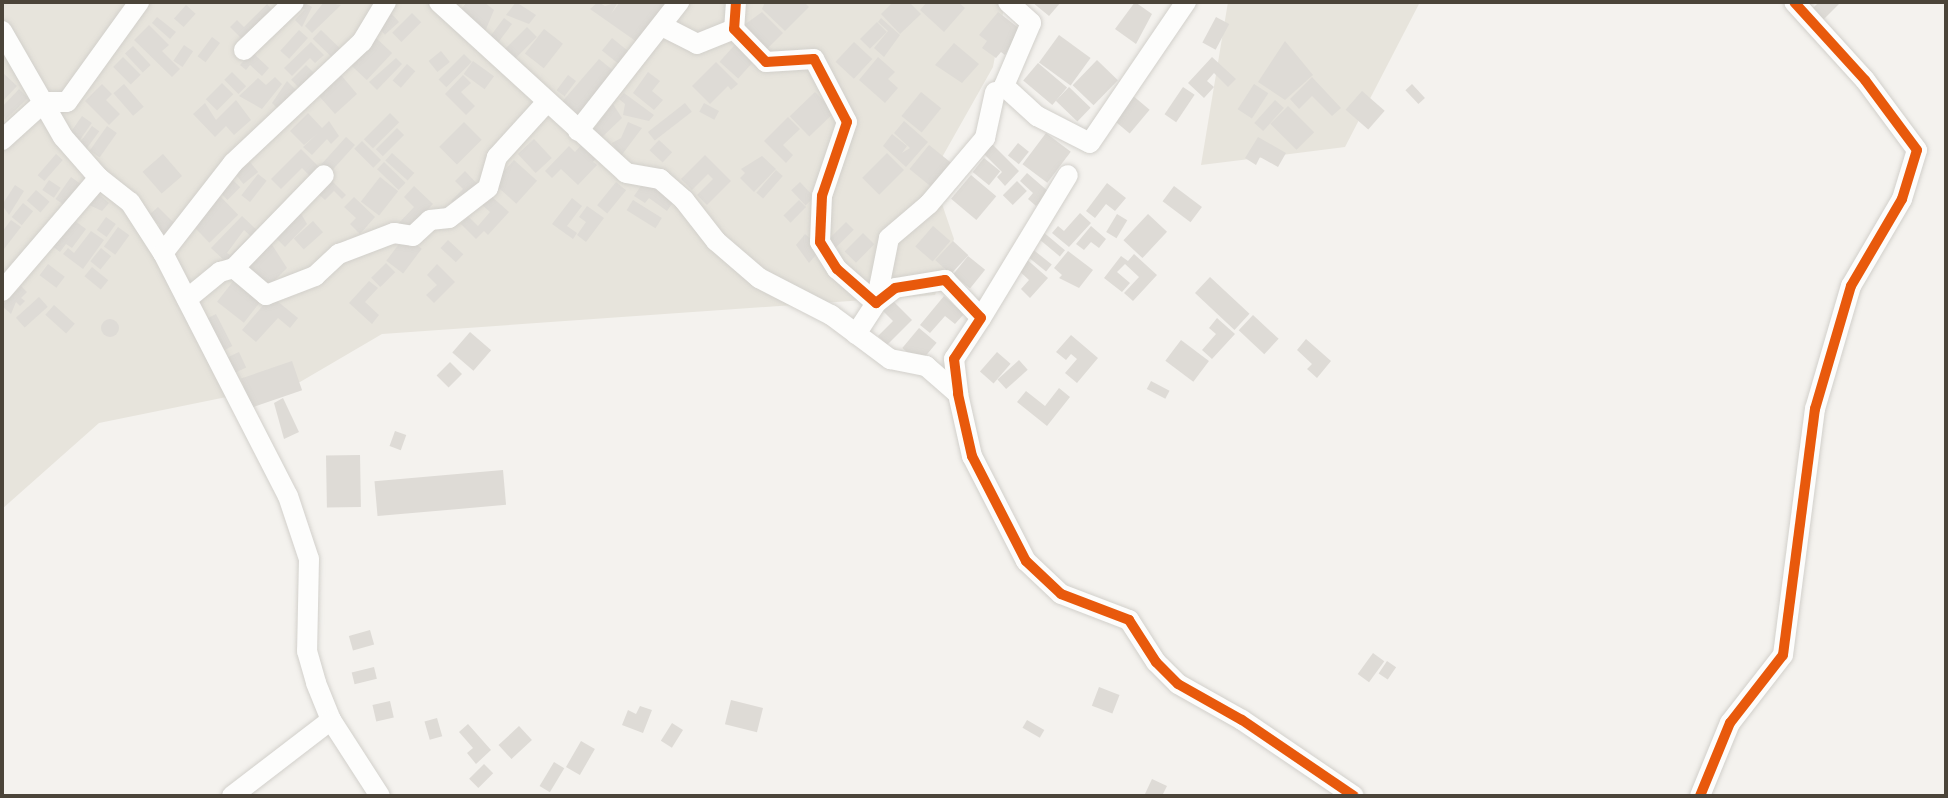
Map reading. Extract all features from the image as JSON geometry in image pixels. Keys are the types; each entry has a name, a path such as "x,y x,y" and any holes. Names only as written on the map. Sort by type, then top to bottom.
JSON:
{"street":[{"path":"2,140 44,102 67,102 139,2"},
{"path":"244,50 294,2"},
{"path":"163,253 233,163 362,42 386,2"},
{"path":"439,2 626,173 660,179 716,241 759,278 856,334 890,359 926,366 958,394"},
{"path":"578,131 679,2"},
{"path":"736,2 734,29 766,62 814,59 847,122 822,196 820,242 837,269 876,303"},
{"path":"1008,2 1031,23 1004,86 1037,116 1090,143 1186,2"},
{"path":"1700,796 1730,723 1783,655 1815,409 1851,286 1902,199 1917,150 1865,80 1794,2"},
{"path":"662,26 697,44 734,29"},
{"path":"2,31 63,137 99,178 130,202 163,253 304,533 309,559 307,651 331,720 380,796"},
{"path":"876,303 889,238 929,204 985,138 995,92"},
{"path":"234,268 266,295 315,276 339,254 394,233 413,236 430,220 449,218 488,188 497,157 546,103"},
{"path":"187,299 220,272 234,268 324,175"},
{"path":"1068,175 954,359 958,394 972,456 1016,547 1041,577 1061,594 1129,620 1156,662 1178,684 1242,720 1354,796"},
{"path":"2,291 99,178"},
{"path":"856,334 876,303 895,288 945,280 981,318"},
{"path":"232,796 331,720"}],"shaded area":[{"path":"2,2 1000,2 1004,8 993,67 932,175 954,239 935,295 382,334 300,382 99,423 2,509"},
{"path":"1228,2 1420,2 1345,147 1201,165"}],"building":[{"path":"303,2 312,7 302,27 295,20 305,9 297,8"},
{"path":"324,2 341,5 312,33 305,26"},
{"path":"467,2 484,2 494,10 484,34 455,16"},
{"path":"516,2 536,15 529,24 506,15"},
{"path":"598,2 605,6 618,2 611,14 620,2 667,2 637,42 590,9"},
{"path":"765,2 804,2 809,7 785,31 762,9"},
{"path":"893,2 909,2 921,14 900,34 881,14"},
{"path":"927,2 958,2 965,8 944,32 920,10"},
{"path":"1032,2 1061,2 1049,16"},
{"path":"1135,2 1152,14 1136,44 1115,29"},
{"path":"1819,2 1841,2 1820,23 1809,12"},
{"path":"267,4 275,13 246,43 230,27 237,20 244,27"},
{"path":"186,5 196,14 184,27 174,18"},
{"path":"762,12 783,33 761,55 741,34 747,28 744,25"},
{"path":"998,12 1020,29 1005,55 1001,52 996,58 982,48 987,41 979,35"},
{"path":"391,13 399,22 385,35 377,26"},
{"path":"412,13 421,22 401,42 392,33"},
{"path":"157,17 176,32 170,39 152,23"},
{"path":"1216,17 1229,24 1216,50 1202,43"},
{"path":"504,18 512,24 498,43 490,37"},
{"path":"881,18 900,35 884,57 874,48 888,31 878,22"},
{"path":"877,22 887,32 870,49 860,39"},
{"path":"149,25 169,45 162,51 180,69 172,77 134,40"},
{"path":"527,27 537,37 514,60 504,50"},
{"path":"544,29 563,44 544,68 525,53"},
{"path":"299,30 308,38 289,59 280,51"},
{"path":"321,30 344,52 336,61 313,39"},
{"path":"1059,35 1091,58 1071,85 1039,63"},
{"path":"212,37 220,43 206,62 198,56"},
{"path":"376,38 392,53 367,80 351,65"},
{"path":"612,38 629,52 619,64 602,50"},
{"path":"741,38 760,55 738,79 720,62"},
{"path":"1285,41 1313,75 1285,100 1258,82"},
{"path":"311,42 324,55 315,63 310,58 292,76 284,68"},
{"path":"854,42 872,59 854,79 836,62"},
{"path":"954,43 979,64 962,83 935,65"},
{"path":"184,45 193,51 182,67 173,61"},
{"path":"133,46 151,65 143,73 125,54"},
{"path":"441,51 450,62 437,72 429,61"},
{"path":"252,52 269,68 262,76 250,65 246,70 240,65"},
{"path":"464,54 472,62 446,87 439,79"},
{"path":"123,57 141,75 131,85 113,67"},
{"path":"878,57 895,72 888,79 898,88 885,103 859,80"},
{"path":"1212,57 1236,79 1228,87 1214,73 1207,81 1214,87 1204,98 1188,83"},
{"path":"396,58 402,64 377,90 369,82"},
{"path":"599,59 615,72 579,119 561,103"},
{"path":"1097,60 1118,80 1094,105 1073,85"},
{"path":"473,61 494,76 485,89 464,74"},
{"path":"716,62 738,84 731,90 728,86 710,104 692,86"},
{"path":"1038,63 1067,87 1052,105 1023,81"},
{"path":"407,64 415,71 401,88 393,81"},
{"path":"306,65 318,77 303,92 291,80"},
{"path":"2,72 17,86 2,102"},
{"path":"232,72 246,86 238,94 224,80"},
{"path":"648,72 660,81 652,91 663,100 654,110 633,93"},
{"path":"341,75 357,94 335,114 319,96 326,89 322,84"},
{"path":"463,75 471,83 461,92 475,106 466,115 445,94"},
{"path":"568,75 576,81 565,96 557,90"},
{"path":"275,77 282,84 262,109 239,96 258,78 266,85"},
{"path":"1312,77 1341,108 1332,116 1312,96 1299,109 1290,99"},
{"path":"287,81 302,96 284,115 272,103"},
{"path":"222,83 233,94 217,111 206,99"},
{"path":"102,84 112,94 106,100 120,114 109,125 85,101"},
{"path":"124,84 144,107 133,116 113,93"},
{"path":"1254,84 1268,93 1252,118 1238,109"},
{"path":"1412,84 1425,98 1418,104 1405,90"},
{"path":"1069,87 1091,108 1077,122 1056,101"},
{"path":"1183,87 1195,95 1176,122 1165,114"},
{"path":"19,89 28,98 5,120 2,107"},
{"path":"1362,91 1385,111 1368,130 1346,110"},
{"path":"815,92 834,112 809,136 790,116"},
{"path":"921,92 941,108 922,132 901,116"},
{"path":"624,93 654,115 649,121 623,115 625,104 619,99"},
{"path":"1132,95 1150,110 1130,134 1112,119"},
{"path":"236,100 251,120 234,135 226,126 215,137 193,114 205,103 216,120"},
{"path":"1275,100 1284,108 1263,131 1254,123"},
{"path":"685,103 692,112 655,141 648,132"},
{"path":"704,103 719,111 714,120 699,112"},
{"path":"613,104 622,118 599,140 590,133"},
{"path":"1288,106 1314,132 1296,150 1270,124"},
{"path":"308,113 322,128 329,121 339,136 331,144 327,139 312,155 303,147 317,134 304,145 290,131"},
{"path":"390,113 399,122 373,148 364,139"},
{"path":"82,116 92,123 78,143 68,136"},
{"path":"788,117 800,129 783,145 793,155 786,163 764,141"},
{"path":"904,121 928,142 906,167 883,146 892,134 907,146 902,153 910,148 894,133"},
{"path":"464,122 482,140 457,164 439,147"},
{"path":"628,122 642,128 621,156 612,143 621,138"},
{"path":"92,126 99,131 86,149 79,144"},
{"path":"107,126 117,133 100,157 90,151"},
{"path":"397,128 404,135 383,156 376,149"},
{"path":"1046,133 1071,152 1047,183 1023,164"},
{"path":"346,137 355,145 330,173 321,164"},
{"path":"1258,137 1286,153 1278,167 1260,157 1256,165 1245,158"},
{"path":"534,139 552,158 536,173 518,154"},
{"path":"659,140 672,152 663,163 649,150"},
{"path":"362,141 381,160 373,168 354,149"},
{"path":"583,143 597,157 593,162 597,165 578,185 561,169 552,178 545,171 569,146 575,152"},
{"path":"1018,143 1029,152 1019,164 1008,155"},
{"path":"992,144 1019,171 1005,186 997,177 1002,172 983,153"},
{"path":"929,145 951,163 931,187 909,169"},
{"path":"301,149 324,172 315,181 302,168 281,189 271,179"},
{"path":"392,153 414,173 408,181 385,160"},
{"path":"887,153 904,170 879,195 862,178"},
{"path":"56,154 63,160 44,181 38,175"},
{"path":"163,154 182,176 162,194 143,172"},
{"path":"705,155 731,181 707,205 697,195 713,179 708,174 692,190 681,179"},
{"path":"762,156 776,169 754,192 740,178 745,173 741,169"},
{"path":"984,158 1000,171 989,185 973,172"},
{"path":"514,160 537,181 516,204 493,183"},
{"path":"250,162 258,172 243,184 235,174"},
{"path":"384,162 406,183 399,190 377,169"},
{"path":"776,170 783,176 763,199 756,193"},
{"path":"465,171 481,188 459,209 451,201 463,189 455,181"},
{"path":"1027,173 1049,192 1036,206 1028,199 1033,193 1020,181"},
{"path":"258,174 267,181 250,202 241,195"},
{"path":"971,175 996,196 976,220 951,199"},
{"path":"327,176 346,195 342,199 334,191 325,200 313,189"},
{"path":"71,177 81,184 65,206 56,199"},
{"path":"380,177 398,191 379,216 361,201"},
{"path":"231,178 240,187 227,200 218,191"},
{"path":"49,180 61,188 54,198 42,190"},
{"path":"645,180 674,201 667,211 649,198 645,203 634,196"},
{"path":"1017,181 1027,191 1013,205 1003,195"},
{"path":"616,182 626,190 607,213 597,205"},
{"path":"800,182 814,197 806,206 791,190"},
{"path":"1107,183 1126,198 1115,211 1106,204 1095,218 1086,211"},
{"path":"15,185 24,191 9,215 2,205"},
{"path":"414,186 433,204 405,233 397,225 414,207 404,197"},
{"path":"1174,186 1202,207 1191,222 1163,201"},
{"path":"93,189 109,203 102,211 83,202"},
{"path":"36,190 50,202 40,212 27,201"},
{"path":"218,194 238,215 209,243 189,222"},
{"path":"490,195 509,212 488,235 484,231 476,239 461,224 468,216 478,226 490,212 481,204"},
{"path":"354,197 375,217 360,234 350,224 356,218 344,207"},
{"path":"572,198 582,206 567,226 577,233 573,239 552,224"},
{"path":"633,200 662,218 655,228 627,210"},
{"path":"799,200 806,207 791,223 783,216"},
{"path":"23,203 33,211 22,225 12,217"},
{"path":"587,206 604,218 586,242 577,235 586,222 579,217"},
{"path":"158,207 179,228 164,243 154,232 160,226 149,215"},
{"path":"297,207 307,224 285,247 272,234"},
{"path":"1080,213 1091,223 1069,247 1052,233 1058,226 1064,231"},
{"path":"1117,214 1127,220 1116,238 1106,232"},
{"path":"1148,214 1167,232 1142,258 1123,240"},
{"path":"242,216 262,235 256,241 244,230 227,253 230,255 249,237 256,243 227,263 211,248"},
{"path":"106,217 116,224 107,237 97,230"},
{"path":"71,218 86,229 72,248 66,244 60,252 51,245"},
{"path":"11,220 21,227 4,249 2,232"},
{"path":"313,221 323,232 304,250 294,238"},
{"path":"846,222 854,230 830,253 823,245"},
{"path":"933,226 950,241 933,261 915,246"},
{"path":"1091,226 1106,239 1099,248 1091,242 1084,250 1076,244"},
{"path":"118,227 129,235 115,255 104,246"},
{"path":"91,231 104,240 83,269 63,254 68,248 74,253"},
{"path":"1042,231 1065,250 1060,256 1037,237"},
{"path":"863,233 874,244 856,263 845,251"},
{"path":"805,234 822,248 809,263 796,245"},
{"path":"405,236 422,249 403,273 386,261"},
{"path":"269,240 287,268 267,288 245,265"},
{"path":"448,240 463,254 456,262 440,248"},
{"path":"953,241 968,255 951,274 935,260"},
{"path":"1030,247 1052,265 1046,272 1024,254"},
{"path":"101,248 111,256 100,269 90,261"},
{"path":"1068,251 1093,270 1079,288 1059,278 1062,275 1054,268"},
{"path":"1134,254 1157,275 1133,301 1124,293 1139,277 1125,264 1117,272 1130,283 1122,292 1104,278 1121,256 1128,261"},
{"path":"968,256 985,270 970,288 953,275"},
{"path":"1024,257 1048,278 1030,298 1021,289 1029,280 1015,267"},
{"path":"386,263 395,272 380,287 371,278"},
{"path":"48,264 65,277 56,288 40,275"},
{"path":"437,264 455,282 434,303 426,295 437,285 427,275"},
{"path":"92,267 108,280 101,290 84,276"},
{"path":"238,275 265,296 244,323 217,302"},
{"path":"1210,277 1249,314 1234,330 1195,293"},
{"path":"369,281 378,288 365,302 379,315 372,324 349,303"},
{"path":"21,286 27,292 21,298 25,301 20,306 16,302 11,314 2,306"},
{"path":"271,296 298,318 290,328 278,318 256,342 242,330"},
{"path":"944,296 964,314 955,324 945,316 930,333 920,325"},
{"path":"39,297 48,307 25,327 16,318"},
{"path":"892,300 912,320 887,345 878,336 893,321 882,310"},
{"path":"54,305 75,324 66,333 45,315"},
{"path":"216,314 232,346 221,352 204,320"},
{"path":"1253,315 1279,339 1264,354 1239,330"},
{"path":"1217,318 1235,334 1212,359 1202,350 1216,334 1209,328"},
{"path":"110,319 119,328 110,337 101,328"},
{"path":"919,328 937,343 920,363 902,348"},
{"path":"470,332 491,350 473,371 452,352"},
{"path":"1071,335 1098,358 1077,383 1065,373 1077,359 1071,354 1066,360 1056,352"},
{"path":"1306,339 1331,361 1317,378 1307,369 1312,364 1297,350"},
{"path":"1181,340 1209,361 1193,382 1165,361"},
{"path":"239,352 246,367 234,373 227,357"},
{"path":"997,352 1011,364 994,383 980,372"},
{"path":"1019,360 1028,370 1006,389 997,379"},
{"path":"292,361 302,390 251,408 241,379"},
{"path":"450,362 462,374 449,387 437,375"},
{"path":"1151,381 1170,391 1165,399 1147,389"},
{"path":"1059,388 1070,397 1047,426 1017,402 1026,391 1045,406"},
{"path":"283,398 299,432 284,439 274,403"},
{"path":"395,431 406,435 401,450 390,446"},
{"path":"360,455 361,507 327,508 326,456"},
{"path":"503,470 506,505 378,516 374,481"},
{"path":"370,630 374,644 353,650 349,636"},
{"path":"1373,653 1384,661 1369,682 1358,674"},
{"path":"1387,661 1396,667 1388,680 1379,673"},
{"path":"374,667 377,679 355,684 352,673"},
{"path":"1099,687 1120,695 1112,714 1092,706"},
{"path":"731,700 763,708 757,732 725,724"},
{"path":"390,701 394,718 376,722 372,705"},
{"path":"640,706 652,710 643,733 622,725 628,710 636,714"},
{"path":"437,718 442,736 430,740 425,722"},
{"path":"1027,720 1044,730 1040,738 1022,728"},
{"path":"672,723 683,730 672,748 661,741"},
{"path":"468,724 491,750 476,764 467,753 473,748 459,732"},
{"path":"519,726 532,740 511,759 499,745"},
{"path":"581,741 595,749 580,775 566,767"},
{"path":"554,762 564,768 550,792 540,786"},
{"path":"484,764 493,773 478,788 469,779"},
{"path":"1152,779 1167,786 1162,796 1144,796"}],"cycle path":[{"path":"736,2 734,29 766,62 814,59 847,122 822,196 820,242 837,269 876,303 895,288 945,280 981,318 954,359 958,394 972,456 1026,561 1061,594 1129,620 1156,662 1178,684 1242,720 1354,796"},
{"path":"1700,796 1730,723 1783,655 1815,409 1851,286 1902,199 1917,150 1865,80 1794,2"}]}
